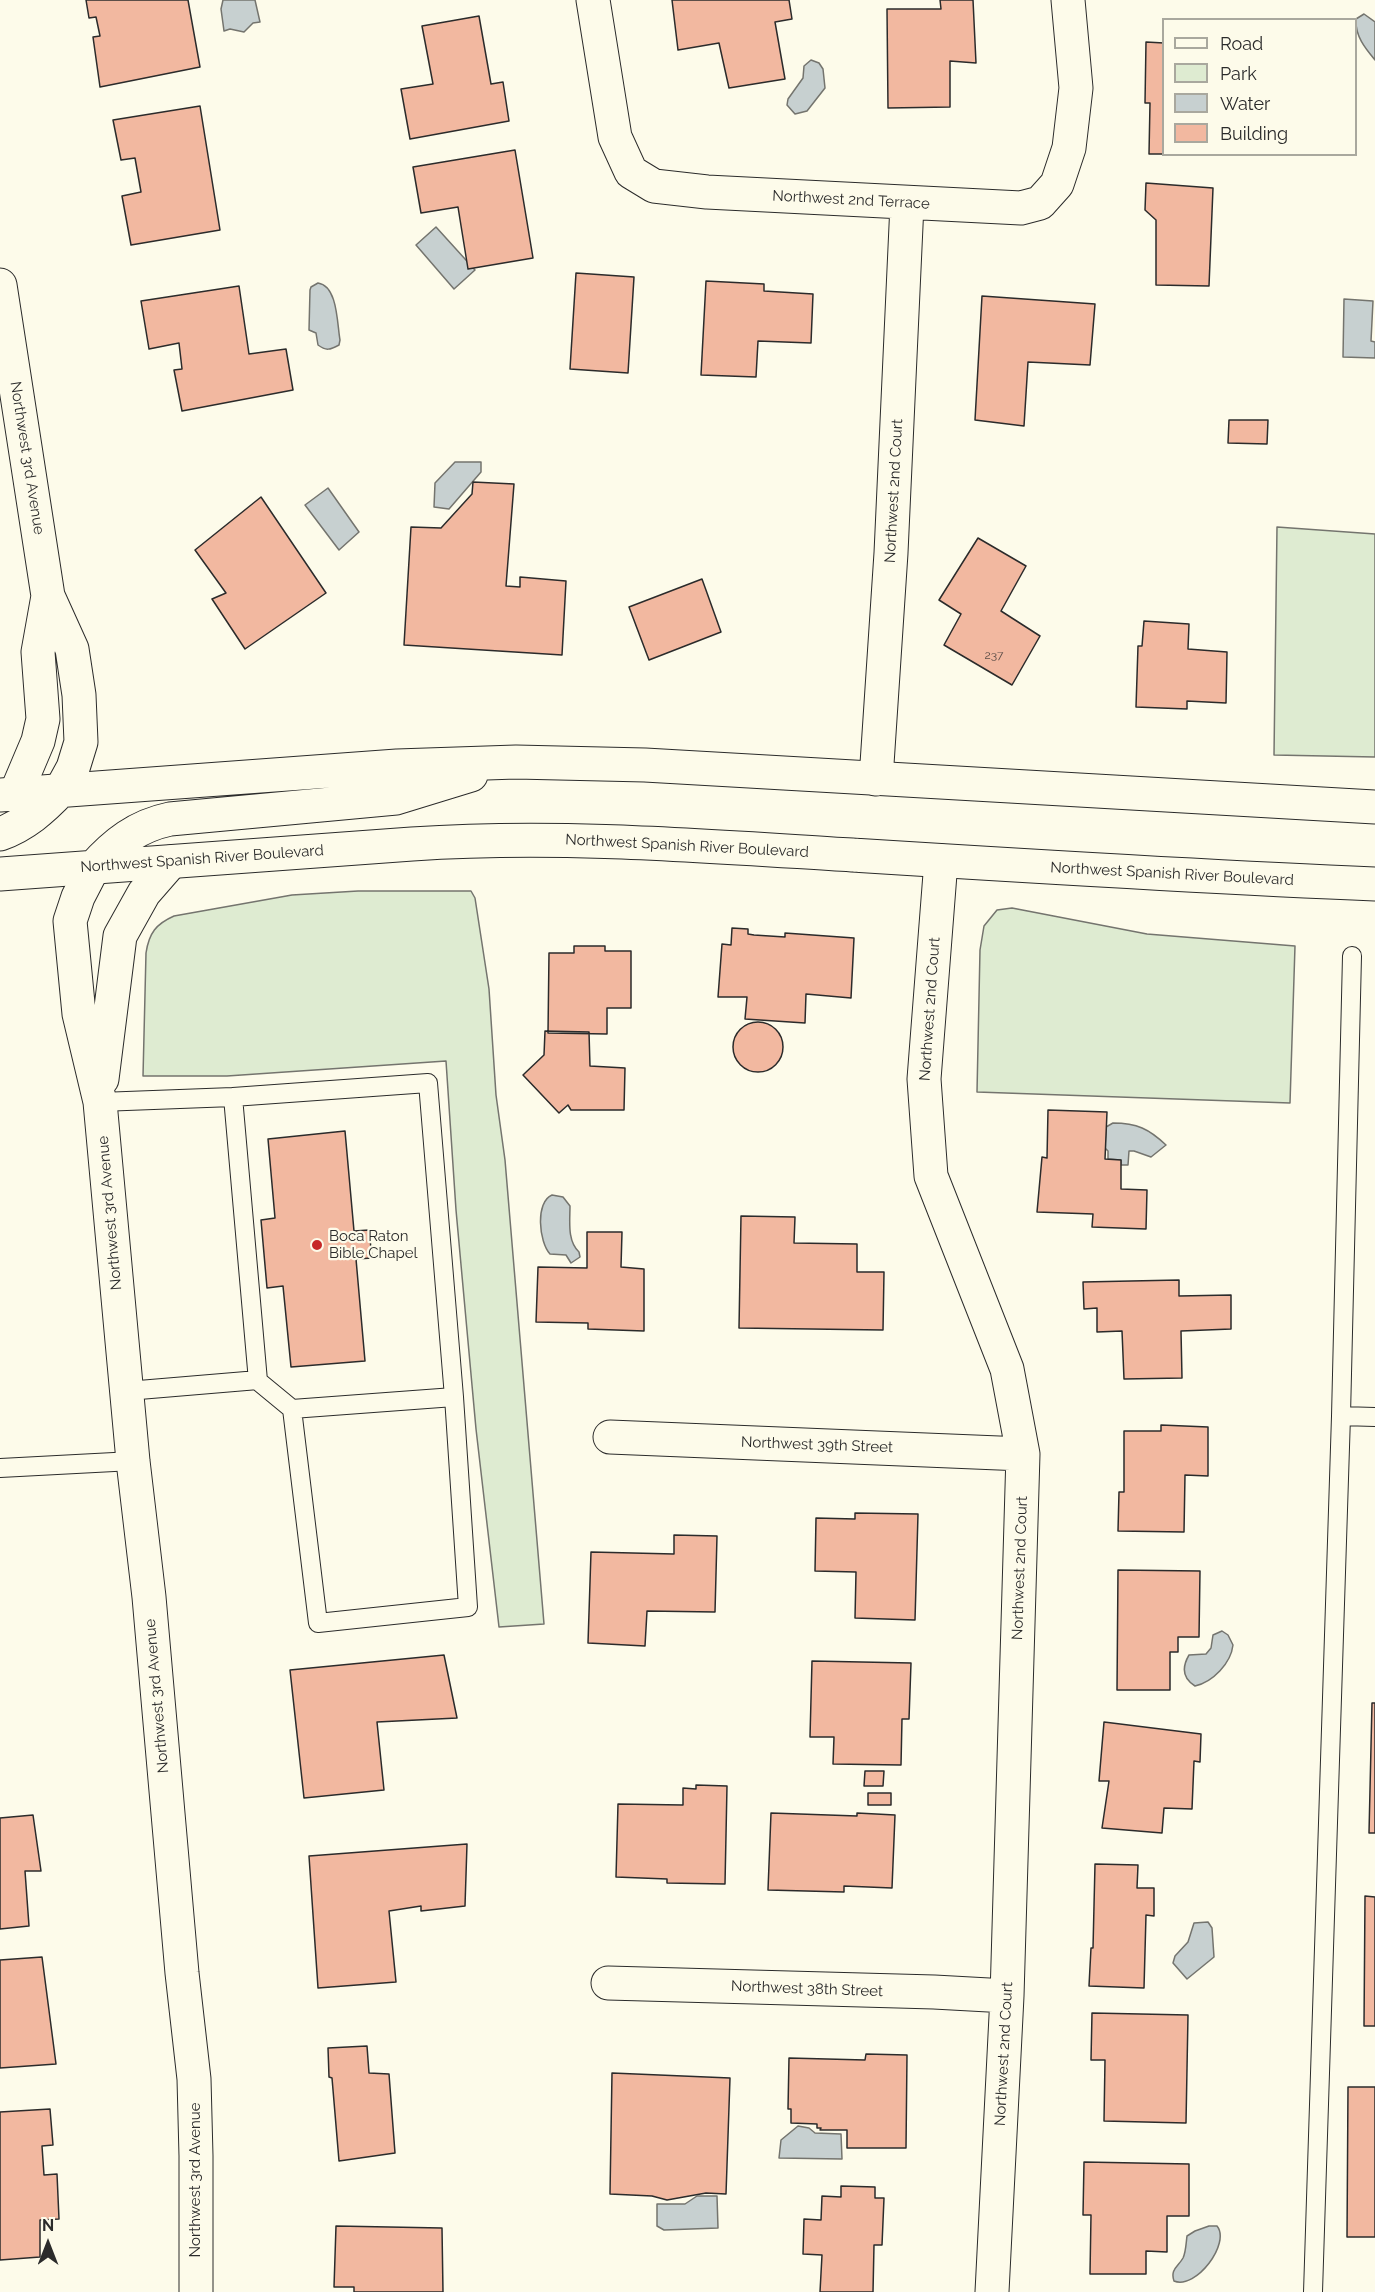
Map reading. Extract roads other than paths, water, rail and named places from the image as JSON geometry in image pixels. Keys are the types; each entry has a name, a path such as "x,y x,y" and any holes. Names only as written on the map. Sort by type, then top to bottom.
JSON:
{"street":[{"name":"Northwest 2nd Terrace","path":"593,0 615,137 631,172 654,186 697,191 819,196 907,204 1021,208 1040,203 1057,184 1069,148 1076,88 1068,0"},
{"name":"Northwest 2nd Court","path":"876,778 891,553 907,204"},
{"name":"Northwest 3rd Avenue","path":"0,285 48,596 72,649 81,726 78,755 61,790 20,827 0,834"},
{"name":"Northwest 3rd Avenue","path":"8,794 38,741 43,719 38,652 48,596"},
{"path":"8,794 397,766 516,762 645,765 1375,807"},
{"name":"Northwest 3rd Avenue","path":"195,2292 194,2079 100,1102 80,1014 70,921 73,908 93,868 122,839 154,823 170,819 396,798 516,762"},
{"name":"Northwest Spanish River Boulevard","path":"0,874 412,844 531,839 645,843 1145,874 1375,884"},
{"name":"Northwest 2nd Court","path":"941,861 924,1079 931,1176 1007,1370 1023,1454 1007,1996 992,2292"},
{"name":"Northwest 3rd Avenue","path":"100,1102 120,936 144,893 171,862"},
{"name":"Northwest 39th Street","path":"610,1437 1023,1454"},
{"name":"Northwest 38th Street","path":"608,1983 1007,1996"}],"lane":[{"path":"1313,2292 1341,1416 1352,956"},
{"path":"100,1102 233,1097 428,1083 454,1397 468,1607 318,1623 292,1409 258,1380 233,1097"},
{"path":"127,1390 258,1380"},
{"path":"292,1409 454,1397"},
{"path":"1341,1416 1375,1417"},
{"path":"0,1468 133,1461"}],"water":[{"path":"223,0 255,0 260,22 253,23 244,32 230,29 224,31 221,9"},
{"path":"1364,14 1375,22 1375,60 1359,36 1357,18"},
{"path":"811,60 819,63 823,69 825,88 807,111 795,114 787,105 788,99 803,78 804,66"},
{"path":"436,227 475,270 454,289 416,245"},
{"path":"318,283 329,291 335,307 340,340 339,345 331,349 318,345 316,333 309,330 310,290"},
{"path":"1344,299 1373,301 1371,341 1375,342 1375,358 1343,357"},
{"path":"455,462 481,462 481,472 449,509 434,507 435,483"},
{"path":"328,488 359,532 339,550 305,505"},
{"path":"1113,1123 1142,1128 1166,1145 1151,1157 1129,1151 1128,1165 1121,1165 1121,1160 1108,1159 1108,1151 1105,1148 1106,1127"},
{"path":"552,1195 563,1197 570,1206 571,1237 580,1257 571,1263 566,1255 550,1254 543,1241 541,1214 543,1205"},
{"path":"1222,1631 1228,1635 1233,1645 1232,1652 1220,1671 1202,1684 1195,1686 1184,1672 1187,1659 1189,1655 1206,1654 1211,1648 1213,1635"},
{"path":"1208,1922 1212,1928 1214,1957 1187,1979 1173,1963 1175,1956 1188,1942 1194,1923"},
{"path":"798,2126 809,2128 815,2133 841,2134 842,2159 779,2158 781,2140"},
{"path":"697,2196 717,2196 718,2228 664,2230 657,2226 657,2204 685,2204"},
{"path":"1209,2226 1217,2226 1220,2234 1219,2243 1209,2263 1192,2279 1183,2282 1174,2281 1174,2271 1184,2256 1187,2236"}],"place":[{"name":"Boca Raton Bible Chapel","path":"317,1245"}]}
